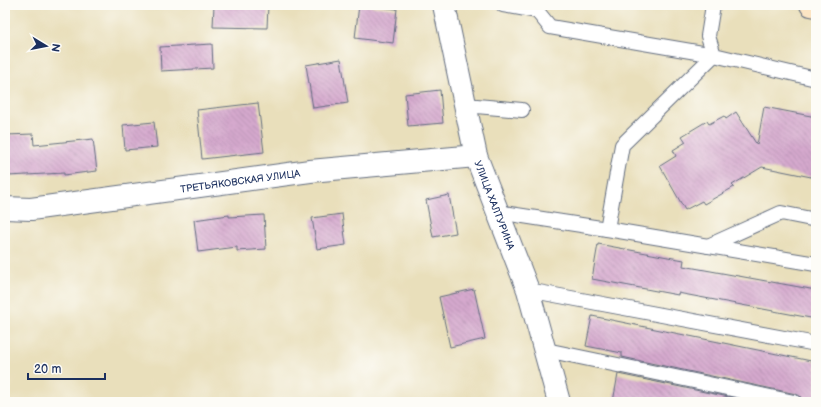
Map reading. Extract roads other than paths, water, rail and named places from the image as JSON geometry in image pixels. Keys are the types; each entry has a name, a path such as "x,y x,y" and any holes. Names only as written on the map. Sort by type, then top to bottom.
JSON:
{"main road":[{"path":"811,5 816,6"}],"street":[{"name":"УЛИЦА ХАЛТУРИНА","path":"444,5 476,156 528,290 560,402"},
{"name":"ТРЕТЬЯКОВСКАЯ УЛИЦА","path":"5,208 31,209 310,171 476,156"}],"lane":[{"path":"503,5 537,11 550,27 714,55 816,79"},
{"path":"713,5 708,36 714,55"},
{"path":"607,229 622,145 714,55"},
{"path":"465,106 522,110"},
{"path":"497,212 816,264"},
{"path":"708,246 781,213 816,220"},
{"path":"528,290 816,344"},
{"path":"546,350 794,402"}]}
